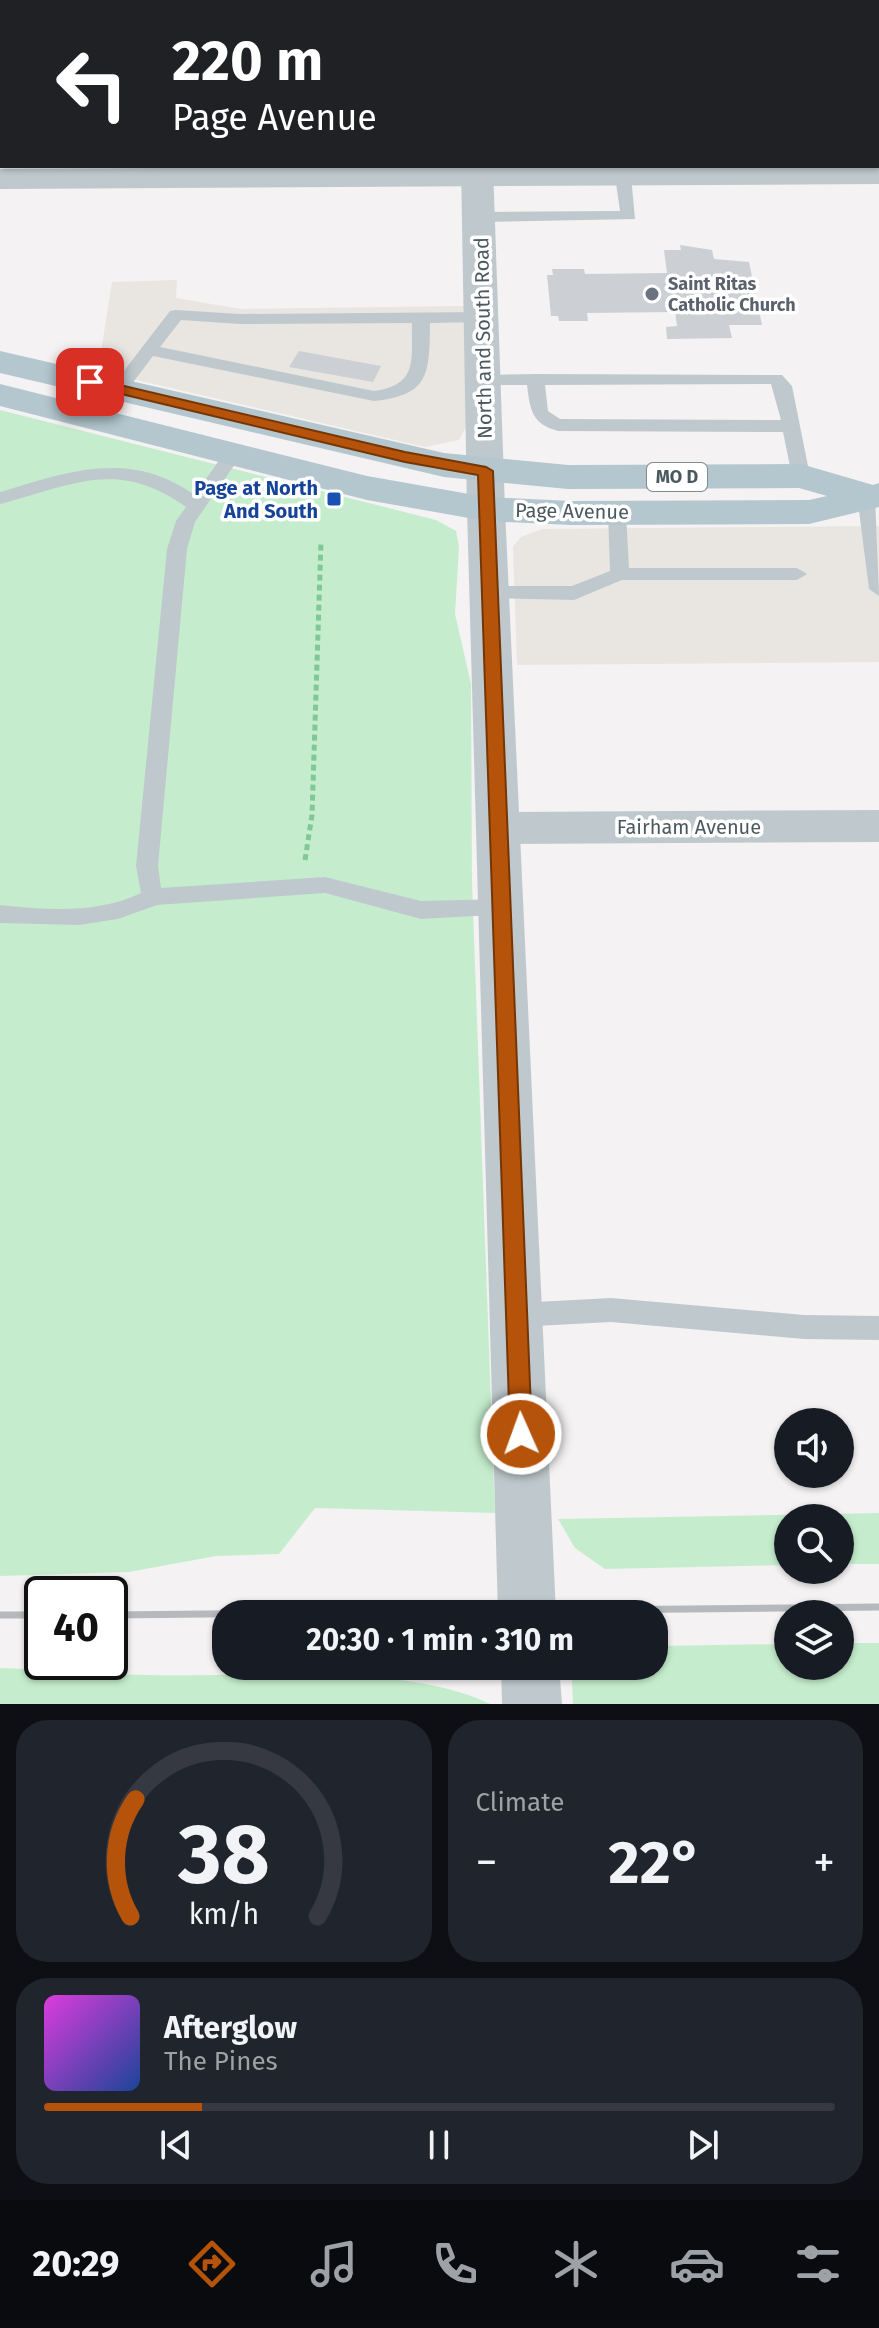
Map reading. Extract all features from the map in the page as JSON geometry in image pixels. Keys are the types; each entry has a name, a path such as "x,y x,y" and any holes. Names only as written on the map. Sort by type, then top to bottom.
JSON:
{"main road":[{"name":"Page Avenue","path":"0,362 405,457 486,490 568,477 801,476 873,495"},
{"name":"Page Avenue","path":"0,395 367,488 486,490 617,513 809,512 873,495"}],"street":[{"path":"0,179 479,187 623,176 879,174"},
{"name":"North and South Road","path":"479,187 486,490 527,1600"},
{"name":"Fairham Avenue","path":"500,828 879,826"},
{"path":"531,1680 532,1704"}],"lane":[{"path":"119,389 176,315 240,319 483,317"},
{"path":"148,350 322,387 374,396 392,395 412,386 419,374 421,318"},
{"path":"535,379 539,412 546,421 558,425 790,426"},
{"path":"484,380 776,379 783,386 801,476"},
{"path":"154,897 148,885 147,866 177,549 186,521 233,454"},
{"path":"0,498 62,480 113,474 158,481 196,505"},
{"path":"873,495 879,589"},
{"path":"617,513 620,574"},
{"path":"490,593 574,593 620,574 797,574"},
{"path":"0,914 43,917 110,912 135,908 154,897 299,885 325,885 384,903 421,910 503,908"},
{"path":"0,928 43,917"},
{"path":"517,1315 611,1310 804,1327 879,1328"}],"path":[{"path":"299,885 312,815 321,541"}],"shaded area":[{"path":"177,280 176,298 241,309 464,306 467,425 459,440 425,447 98,371 112,282"},
{"path":"879,526 879,662 517,665 513,546 521,537 542,529"}],"green space":[{"path":"0,410 436,520 456,531 459,547 455,614 471,684 472,884 495,1513 315,1508 279,1554 216,1556 129,1572 0,1576"},
{"path":"854,1513 879,1513 879,1564 854,1564"},
{"path":"774,1515 774,1565 605,1569 575,1548 558,1519"},
{"path":"854,1643 879,1643 879,1704 573,1704 572,1680 668,1680 668,1646 774,1644 774,1680 854,1680"},
{"path":"0,1668 24,1669 24,1680 128,1680 128,1674 212,1675 212,1680 394,1680 453,1691 490,1704 0,1704"}],"building":[{"name":"Saint Ritas Catholic Church","path":"680,245 712,250 714,259 749,262 762,325 729,325 732,338 667,339 666,327 677,326 675,312 587,313 588,321 559,321 558,316 551,316 547,275 553,275 552,269 584,269 585,274 667,273 664,250 681,250"},
{"path":"299,351 381,366 373,382 289,367"}],"railway":[{"path":"128,1615 879,1607"},
{"path":"0,1615 24,1615"}],"place":[{"name":"Saint Ritas Catholic Church","path":"652,294"},
{"name":"Page at North And South","path":"334,499"}],"route":[{"path":"90,382 405,457 486,471 521,1434"}]}
